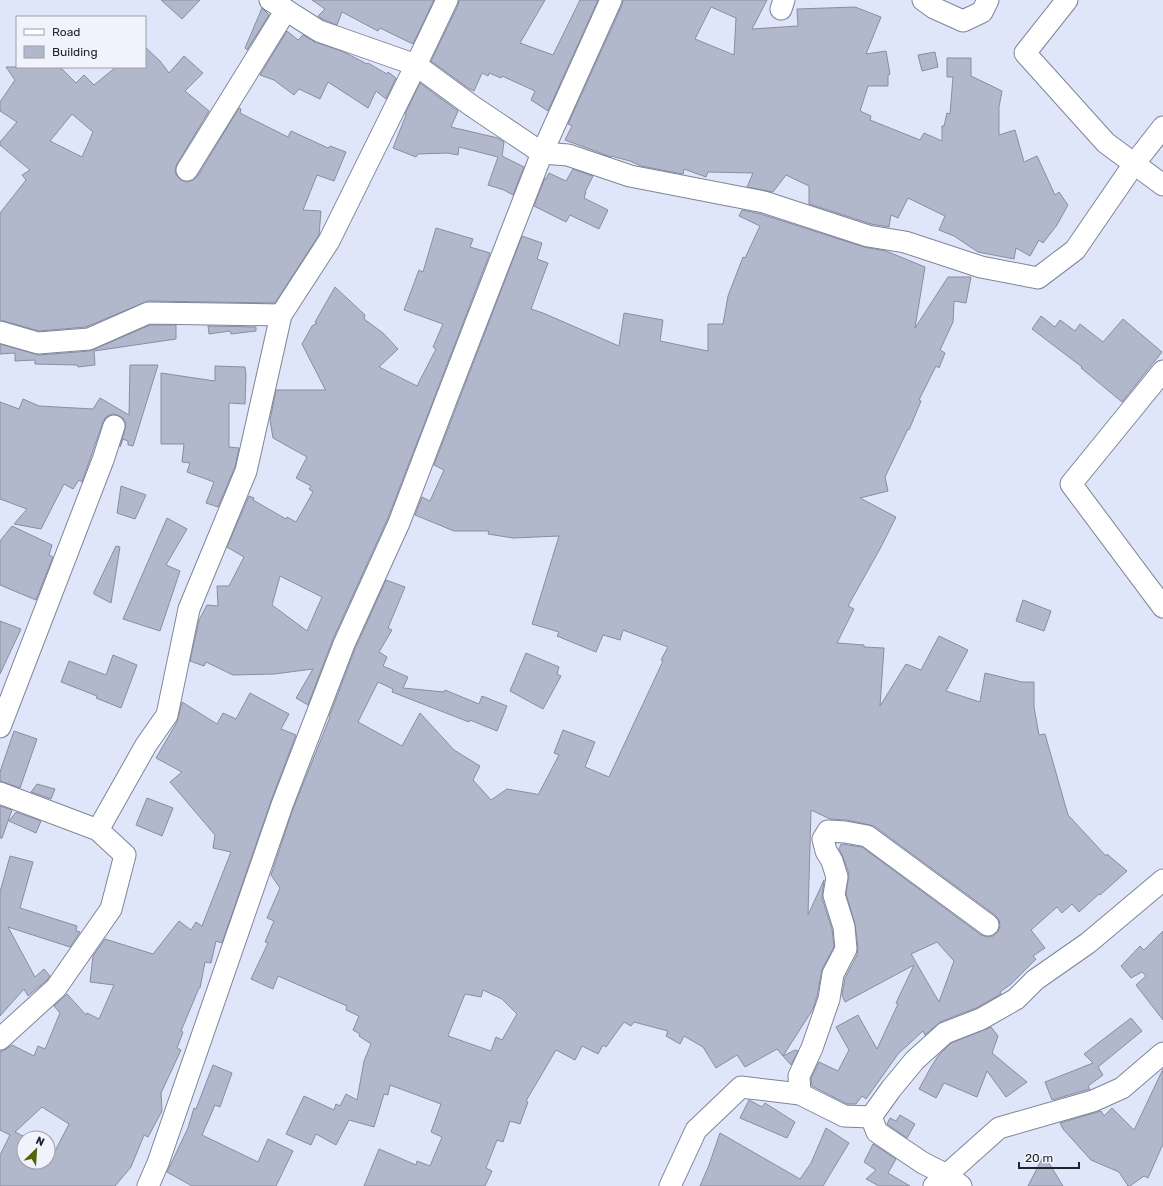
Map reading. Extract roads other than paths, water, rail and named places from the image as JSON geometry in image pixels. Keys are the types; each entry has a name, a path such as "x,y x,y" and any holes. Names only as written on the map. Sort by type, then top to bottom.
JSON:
{"street":[{"path":"98,830 146,745 168,715 189,609 246,471 281,315 329,241 447,0"},
{"path":"148,1186 158,1163 282,805 344,644 400,523 542,153 611,0"},
{"path":"923,0 934,8 963,21 982,12 988,0"},
{"path":"1067,0 1025,53 1106,143 1163,184"},
{"path":"187,170 278,5 319,31 416,65 472,106 542,153 568,155 630,176 764,202 868,236 905,242 981,267 1038,278 1075,250 1134,164 1163,127"},
{"path":"0,332 38,343 89,339 148,313 281,315"},
{"path":"1163,371 1071,484 1163,607"},
{"path":"0,727 100,468 114,426"},
{"path":"0,793 98,830 125,856 111,909 56,988 0,1039"},
{"path":"800,1094 799,1076 812,1048 829,999 833,974 846,949 844,927 834,895 837,877 832,862 826,851 823,839 828,831 845,832 866,836 988,925"},
{"path":"871,1117 891,1089 915,1060 945,1033 981,1018 1016,999 1035,980 1088,943 1163,880"},
{"path":"871,1117 877,1132 923,1163 947,1182 999,1128 1093,1100 1122,1088 1163,1053"},
{"path":"670,1186 696,1130 742,1087 800,1094 844,1116 871,1117"}]}
